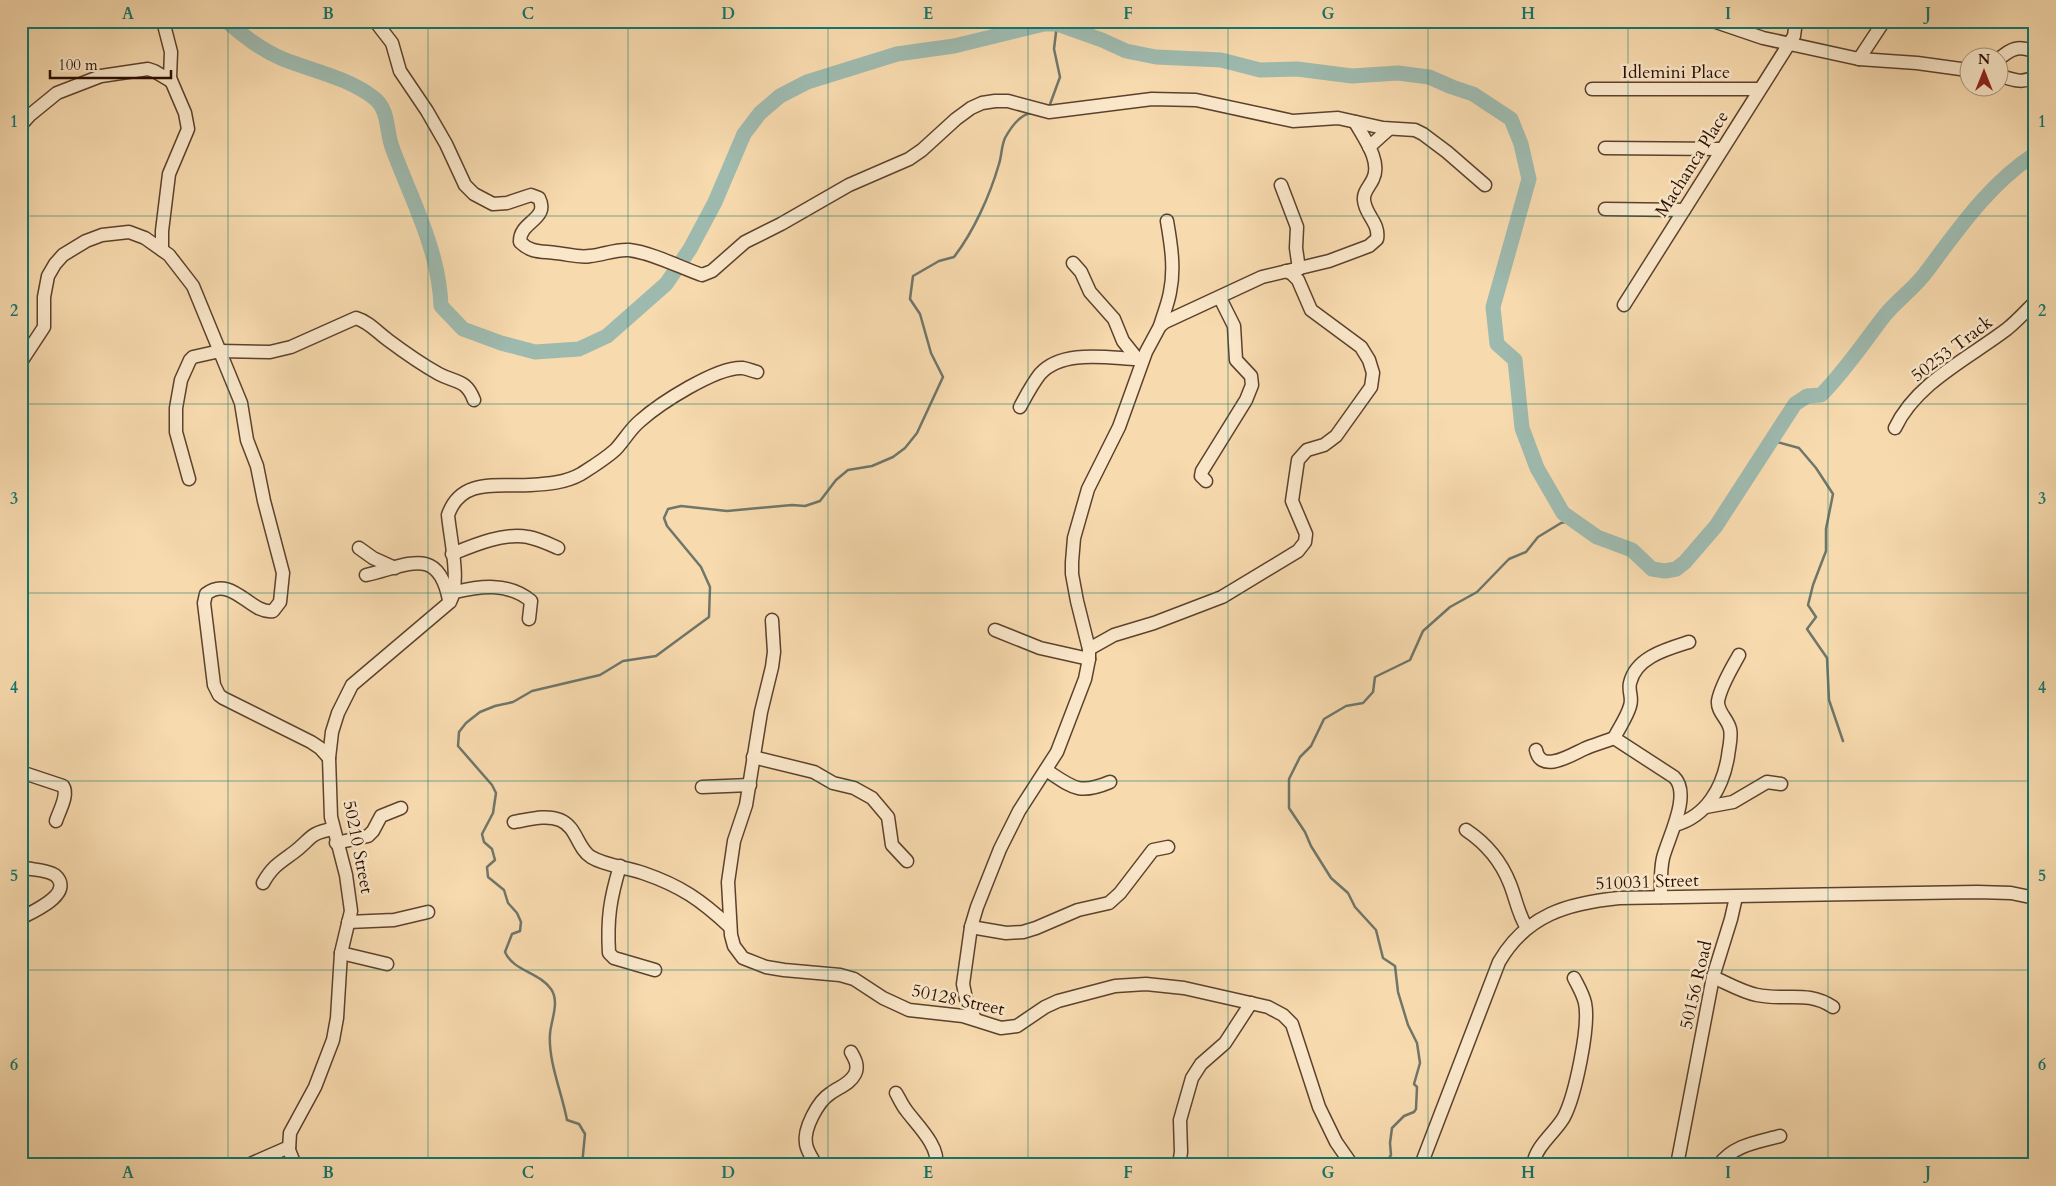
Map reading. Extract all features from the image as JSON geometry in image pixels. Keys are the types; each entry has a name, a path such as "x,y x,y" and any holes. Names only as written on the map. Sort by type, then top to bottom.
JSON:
{"street":[{"path":"162,250 162,231 169,174 188,130 185,113 169,70 170,46 163,21"},
{"path":"374,21 392,43 400,71 446,144 465,185 474,194 493,204 531,195 539,198 541,210 537,217 519,235 520,242 526,248 537,252 576,257 628,250 679,265 702,275 712,271 745,242 849,186 909,159 971,108 982,103 1008,101 1049,112 1152,99 1196,100 1293,121 1338,118 1388,129 1406,129 1424,134 1485,185"},
{"path":"1712,21 1747,34 1858,59 1908,62 1958,69"},
{"name":"Machanca Place","path":"1624,305 1790,43 1795,31 1796,21"},
{"path":"1858,59 1884,21"},
{"path":"2008,52 2015,48 2028,49 2035,52"},
{"path":"21,125 57,92 100,76 148,69 172,81"},
{"path":"2008,78 2027,81 2035,76"},
{"name":"Idlemini Place","path":"1592,89 1760,90"},
{"path":"1160,326 1262,277 1329,260 1369,246 1377,240 1376,223 1364,200 1365,192 1375,173 1374,161 1369,147 1354,122"},
{"path":"1369,147 1388,129"},
{"path":"1605,148 1722,149"},
{"path":"995,630 1040,648 1089,654 1114,635 1154,623 1222,597 1259,573 1292,556 1302,547 1306,538 1305,529 1293,506 1292,496 1298,460 1307,450 1324,445 1336,436 1370,387 1373,373 1369,360 1361,347 1311,310 1298,280 1292,274 1298,227 1282,186"},
{"path":"1605,209 1684,210"},
{"path":"975,1019 966,999 963,984 971,927 1000,850 1019,811 1046,770 1063,737 1085,679 1089,654 1072,574 1074,538 1088,489 1119,427 1139,361 1160,326 1170,293 1172,249 1167,221"},
{"path":"21,362 44,327 46,284 55,264 64,255 86,241 102,235 137,234 162,250 183,271 193,286 240,403 247,440 257,466 283,573 280,602 273,611 261,609 241,595 226,590 214,590 206,594 204,603 214,684 219,695 223,698 311,742 329,758"},
{"path":"1073,263 1081,272 1090,292 1114,319 1123,341 1139,361"},
{"path":"1206,480 1201,476 1202,471 1246,400 1252,385 1251,376 1236,360 1234,326 1220,298"},
{"name":"50253 Track","path":"1895,428 1901,414 1922,392 2007,329 2035,302"},
{"path":"189,479 175,422 177,395 181,380 193,357 220,351 270,352 291,347 356,318 371,326 426,366 441,375 466,385 474,400"},
{"path":"1020,407 1041,373 1059,361 1085,358 1139,361"},
{"path":"452,597 452,554 448,514 456,498 488,484 528,486 561,482 579,474 616,449 640,421 708,377 728,370 742,368 758,372"},
{"path":"452,554 480,543 516,536 527,537 558,548"},
{"path":"359,548 373,558 395,568"},
{"path":"366,575 417,563 430,565 440,573 452,597"},
{"path":"452,597 480,586 498,587 524,595 531,601 529,619"},
{"name":"50210 Street","path":"289,1147 290,1133 315,1087 333,1040 337,1018 341,953 351,901 333,829 329,758 332,732 338,713 352,685 452,597"},
{"path":"21,606 21,660"},
{"name":"50128 Street","path":"772,620 774,652 772,667 761,712 744,816 734,841 728,882 730,927 738,954 750,962 784,970 840,975 854,979 883,998 910,1010 975,1019 991,1027 1010,1028 1017,1026 1045,1007 1058,1001 1096,990 1131,984 1184,988 1251,1003 1276,1011 1292,1024 1319,1107 1336,1142 1352,1165"},
{"path":"1536,750 1539,758 1554,762 1614,738 1630,709 1632,699 1629,686 1632,677 1654,654 1689,642"},
{"path":"1675,825 1690,819 1706,807 1720,785 1726,765 1730,729 1720,710 1718,701 1739,655"},
{"path":"1614,738 1674,777 1680,783 1679,806 1675,825 1663,860 1661,897"},
{"path":"753,757 814,772 833,783 854,788 872,798 888,817 892,845 906,861"},
{"path":"1046,770 1073,787 1081,789 1098,787 1110,782"},
{"path":"21,772 63,786 66,790 56,821"},
{"path":"1706,807 1733,802 1767,782 1781,784"},
{"path":"702,787 750,785"},
{"path":"336,843 368,836 381,816 402,808"},
{"path":"514,822 544,817 558,819 571,828 589,856 599,861 644,873 684,890 707,905 730,927"},
{"path":"263,883 275,865 299,848 311,836 322,830 333,829"},
{"path":"1466,830 1484,843 1498,860 1510,885 1520,917 1527,928"},
{"path":"971,927 1006,933 1023,932 1078,910 1109,902 1120,893 1153,850 1168,847"},
{"path":"620,866 611,899 608,921 609,953 614,958 655,970"},
{"path":"21,867 50,872 56,875 60,882 60,890 57,896 41,908 21,918"},
{"name":"510031 Street","path":"1422,1165 1499,962 1508,946 1527,928 1544,916 1593,900 1661,897 1977,892 2011,893 2035,898"},
{"name":"50156 Road","path":"1677,1165 1713,977 1736,897"},
{"path":"348,922 394,920 428,912"},
{"path":"341,953 387,964"},
{"path":"1713,977 1755,995 1813,997 1833,1007"},
{"path":"1534,1165 1540,1147 1556,1131 1565,1114 1579,1064 1586,1010 1583,995 1574,978"},
{"path":"1179,1165 1181,1152 1180,1120 1194,1074 1201,1064 1225,1043 1251,1003"},
{"path":"816,1165 806,1146 807,1130 822,1100 849,1082 855,1074 857,1064 851,1052"},
{"path":"896,1092 907,1112 922,1128 937,1156 936,1165"},
{"path":"1720,1165 1732,1152 1780,1136"},
{"path":"248,1165 289,1147 290,1156 295,1165"}],"waterway":[{"path":"226,21 267,51 283,59 353,85 379,103 385,114 392,147 430,244 439,285 441,306 463,329 501,343 535,352 579,349 607,336 666,284 690,249 715,202 744,134 760,113 780,96 807,82 897,54 954,46 1044,24 1057,24 1126,51 1156,57 1221,60 1260,70 1297,69 1352,76 1398,73 1429,77 1473,94 1511,119 1521,144 1529,179 1493,307 1497,344 1515,360 1522,428 1537,468 1563,513 1597,537 1632,550 1652,569 1665,571 1676,569 1685,562 1716,526 1795,404 1807,396 1821,395 1830,386 1885,315 1922,277 1989,192 2035,154"},
{"path":"1049,107 1060,77 1054,49 1057,24"},
{"path":"582,1165 585,1134 579,1124 567,1120 551,1055 550,1034 555,1005 554,994 546,983 520,968 505,952 512,934 520,931 521,922 517,913 508,903 504,890 488,877 487,867 495,860 492,849 484,842 482,834 493,813 496,793 492,785 458,746 459,732 466,723 480,712 513,702 532,691 600,675 623,661 656,656 709,617 710,587 701,567 667,526 664,518 668,509 681,506 727,511 792,505 805,506 820,501 836,480 848,470 872,466 893,457 905,448 917,433 943,377 931,353 920,314 910,299 913,276 939,261 954,257 975,224 986,200 999,164 1005,138 1020,118 1032,113"},
{"path":"1770,440 1799,448 1816,468 1833,494 1826,529 1826,551 1813,585 1808,605 1816,617 1807,629 1827,658 1829,700 1843,741"},
{"path":"1385,1165 1391,1155 1392,1128 1404,1116 1414,1112 1416,1109 1417,1087 1414,1084 1420,1063 1417,1043 1408,1025 1398,992 1395,966 1383,958 1376,930 1355,907 1348,893 1331,878 1289,808 1289,779 1300,757 1311,746 1324,719 1346,706 1363,703 1373,692 1375,677 1410,660 1423,631 1450,607 1477,592 1509,559 1526,552 1538,537 1561,523 1574,520"}]}
